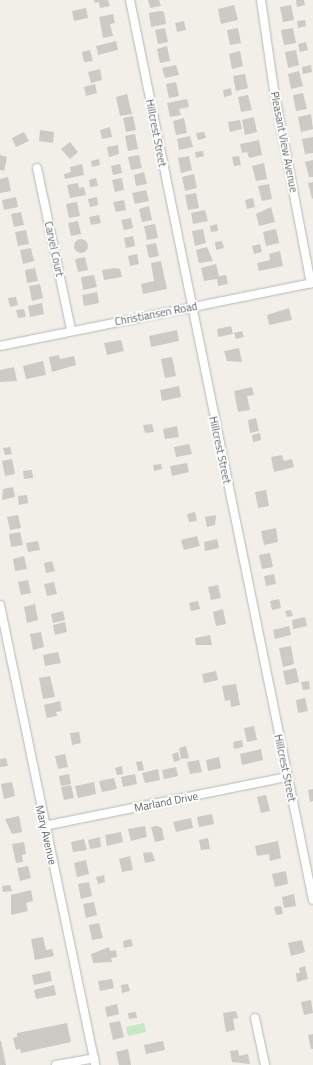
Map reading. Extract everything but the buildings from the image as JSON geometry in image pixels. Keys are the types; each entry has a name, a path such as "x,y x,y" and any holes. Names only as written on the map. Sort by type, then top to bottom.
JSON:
{"street":[{"name":"Hillcrest Street","path":"130,0 191,308 313,900"},
{"name":"Pleasant View Avenue","path":"261,0 274,90 312,283"},
{"name":"Carvel Court","path":"37,168 71,330"},
{"name":"Christiansen Road","path":"0,346 71,330 191,308 312,283"},
{"name":"Mary Avenue","path":"0,605 44,826 94,1061"},
{"name":"Marland Drive","path":"44,826 287,777"},
{"path":"255,1018 265,1065"},
{"path":"56,1065 94,1061"}],"green space":[{"path":"144,1023 146,1032 128,1036 126,1027"}]}
